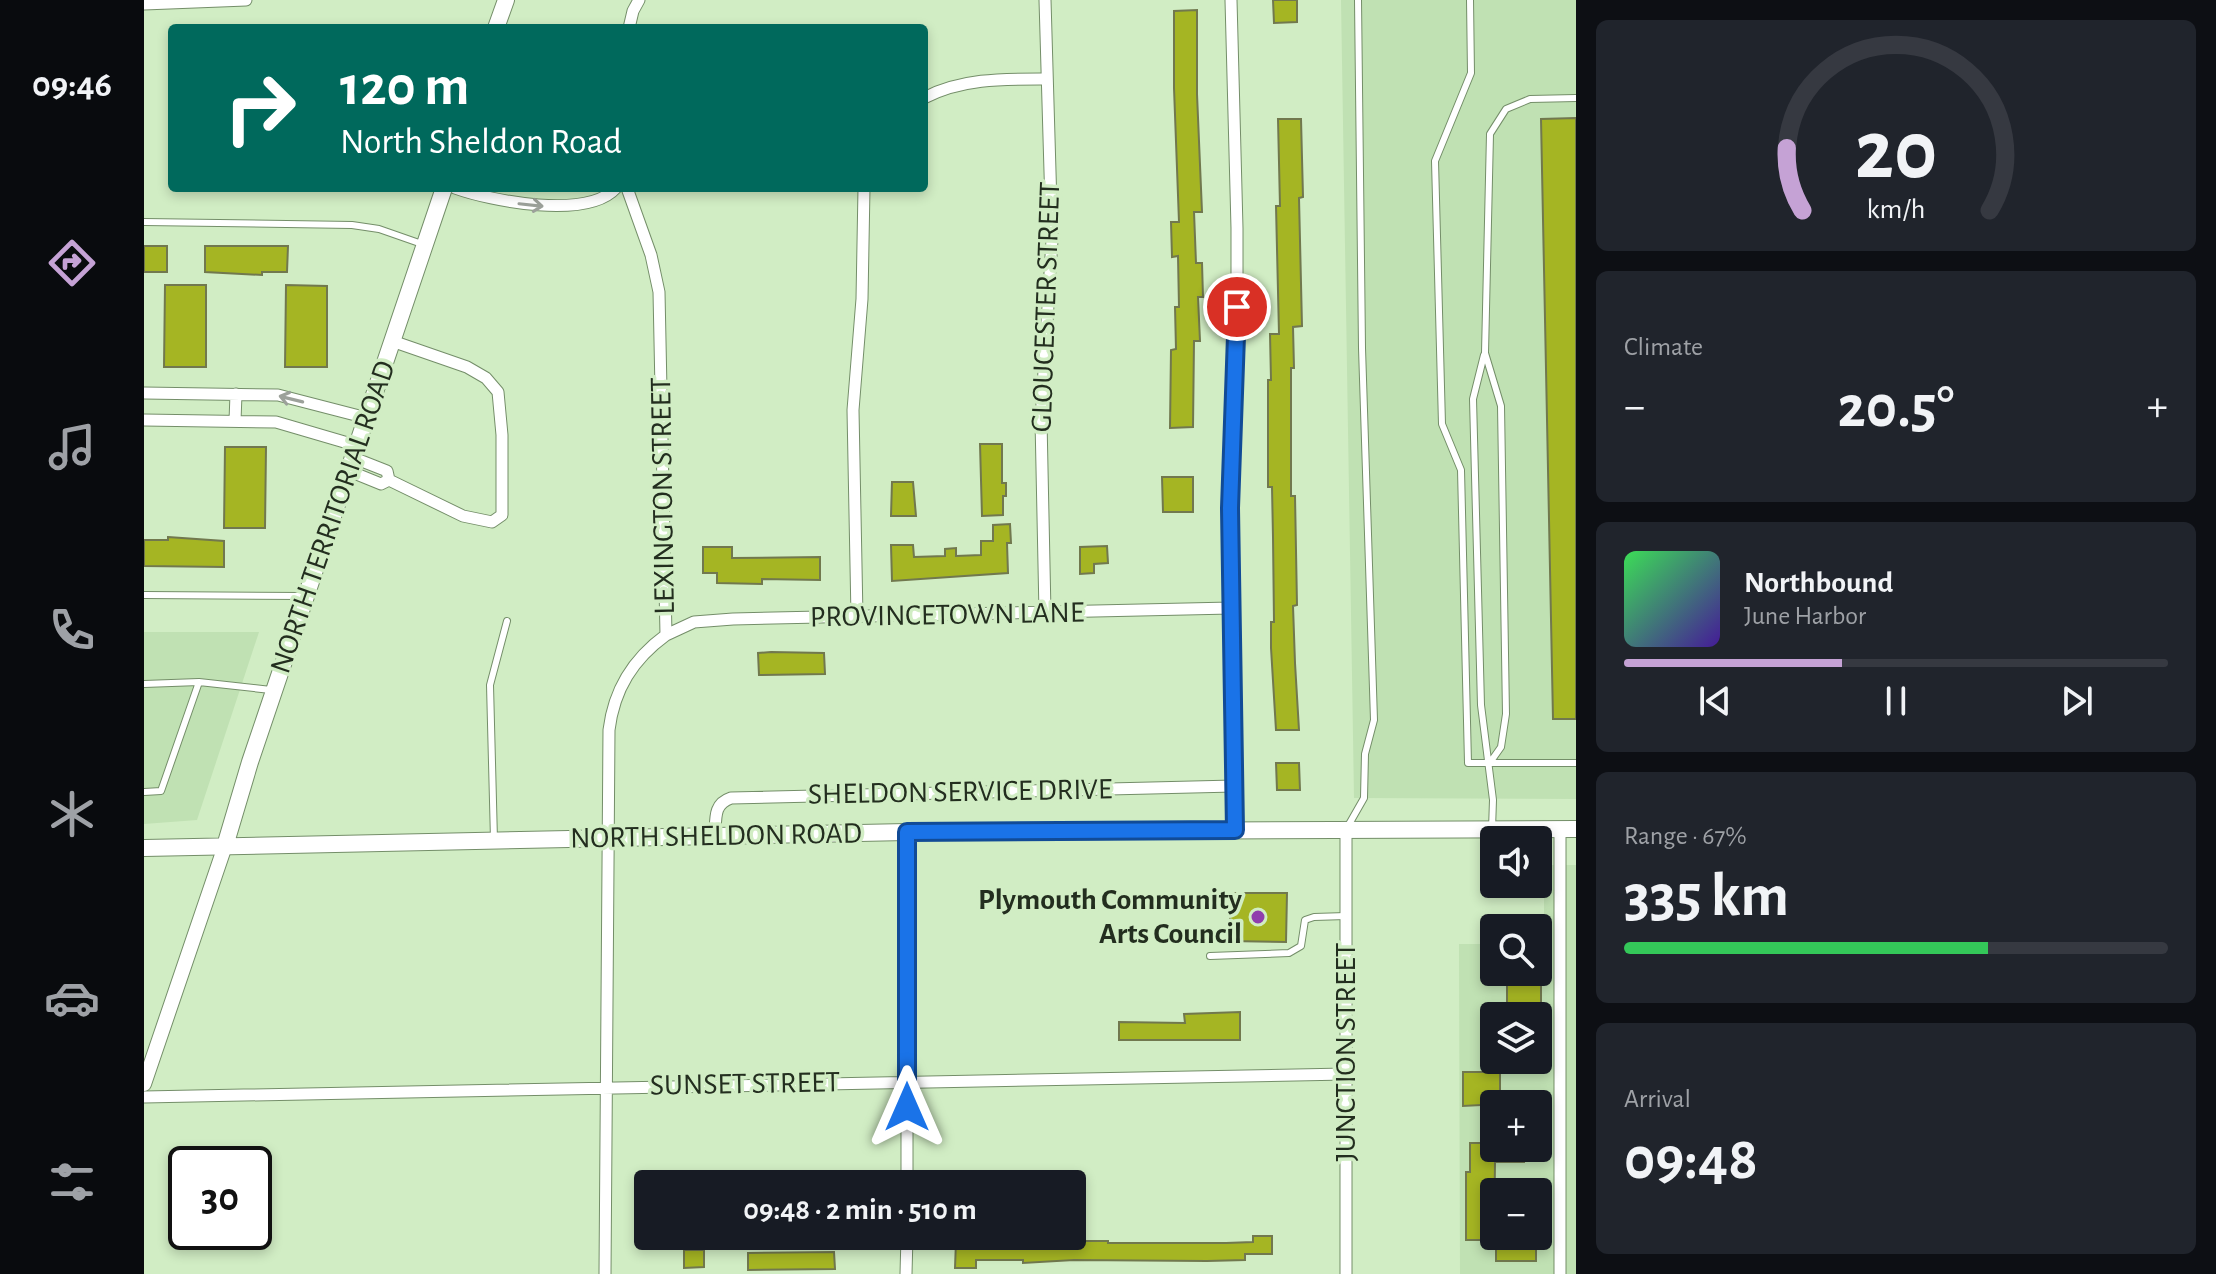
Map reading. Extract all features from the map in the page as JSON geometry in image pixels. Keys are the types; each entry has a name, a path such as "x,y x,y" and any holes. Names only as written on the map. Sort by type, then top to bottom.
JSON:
{"main road":[{"path":"497,24 506,0"},
{"name":"NORTH TERRITORIAL ROAD","path":"225,846 443,192"},
{"name":"NORTH SHELDON ROAD","path":"144,848 907,832 1480,829"}],"street":[{"path":"144,4 246,0"},
{"path":"630,24 639,0"},
{"name":"GLOUCESTER STREET","path":"1045,0 1052,240 1041,420 1045,613"},
{"path":"1231,0 1237,273 1230,508 1235,830"},
{"path":"928,96 960,84 985,80 1047,79"},
{"path":"466,192 543,206 608,197 612,192"},
{"name":"LEXINGTON STREET","path":"605,1274 609,730 622,682 635,663 666,635 659,292 651,255 628,192"},
{"path":"857,617 853,410 862,299 864,192"},
{"path":"144,420 276,422 353,459 387,471 389,480 463,516 492,522 502,515 502,435 498,392 486,378 467,367 392,341"},
{"path":"144,393 278,395 367,418"},
{"path":"235,421 236,394"},
{"name":"PROVINCETOWN LANE","path":"666,635 694,622 733,619 1231,608"},
{"name":"SHELDON SERVICE DRIVE","path":"715,836 716,809 731,798 1234,786"},
{"name":"JUNCTION STREET","path":"1346,829 1346,1274"},
{"path":"1560,1274 1568,829"},
{"path":"907,832 907,1170"},
{"path":"144,1084 225,846"},
{"name":"SUNSET STREET","path":"144,1097 1346,1074"},
{"path":"906,1274 907,1250"}],"lane":[{"path":"1346,829 1364,798 1365,754 1374,720 1362,348 1358,0"},
{"path":"1470,0 1471,73 1435,161 1442,424 1461,470 1468,763 1576,763"},
{"path":"1492,826 1489,764 1481,705 1473,399 1485,353 1490,134 1506,109 1530,99 1576,98"},
{"path":"144,222 352,225 379,229 424,245"},
{"path":"1485,353 1501,406 1506,714 1501,747 1489,764"},
{"path":"144,595 307,596"},
{"path":"494,840 490,685 507,621"},
{"path":"144,684 199,682 275,691"},
{"path":"144,792 161,791 199,682"},
{"path":"1210,956 1289,953 1301,946 1305,920 1346,916"}],"shaded area":[{"path":"1341,0 1576,0 1576,799 1354,798"},
{"path":"144,632 259,632 197,820 144,824"},
{"path":"1552,865 1576,865 1576,1274 1460,1274 1459,944 1480,944 1480,986 1552,986 1552,914 1544,914 1544,898 1552,898"}],"building":[{"path":"1273,0 1297,0 1297,22 1274,23"},
{"path":"1197,10 1202,212 1194,212 1196,263 1202,263 1203,297 1198,297 1200,341 1194,341 1193,427 1170,428 1171,350 1176,349 1175,307 1179,307 1178,256 1172,257 1171,222 1179,222 1174,11"},
{"path":"1576,118 1576,719 1553,719 1541,119"},
{"path":"1278,119 1301,119 1302,326 1293,327 1294,368 1291,368 1291,496 1295,496 1297,605 1293,606 1299,730 1276,730 1271,648 1271,622 1274,622 1272,487 1268,487 1268,380 1271,380 1270,334 1279,334 1276,206 1280,206"},
{"path":"144,246 167,246 167,272 144,272"},
{"path":"205,246 288,246 287,272 262,272 262,275 205,272"},
{"path":"165,285 206,285 206,367 164,367"},
{"path":"286,285 327,286 327,367 285,367"},
{"path":"980,444 1002,444 1002,483 1006,483 1003,515 982,516"},
{"path":"225,447 266,447 265,528 224,528"},
{"path":"1162,477 1193,477 1193,512 1163,512"},
{"path":"892,482 913,482 916,516 891,516"},
{"path":"1010,524 1008,573 892,581 891,545 913,545 914,557 945,556 945,549 956,548 956,556 981,555 981,541 993,541 993,525"},
{"path":"168,537 224,541 224,567 144,566 144,540 168,540"},
{"path":"1107,546 1108,563 1094,564 1094,573 1080,574 1080,547"},
{"path":"703,547 732,547 732,558 820,557 820,580 762,579 762,584 717,583 717,573 703,573"},
{"path":"758,653 824,653 825,674 759,675"},
{"path":"1276,763 1299,763 1300,790 1277,790"},
{"name":"Plymouth Community Arts Council","path":"1230,893 1287,893 1286,942 1230,941"},
{"path":"1507,986 1541,986 1541,1002 1507,1002"},
{"path":"1240,1012 1240,1040 1119,1040 1119,1022 1185,1023 1184,1014"},
{"path":"1463,1072 1500,1074 1500,1090 1480,1090 1480,1105 1463,1106"},
{"path":"1470,1143 1480,1143 1480,1162 1495,1162 1495,1178 1480,1178 1480,1240 1466,1240 1466,1172 1470,1172"},
{"path":"1253,1236 1272,1236 1272,1254 1245,1254 1245,1260 1207,1261 1074,1260 1023,1263 1023,1260 976,1260 976,1268 955,1268 956,1250 1086,1250 1086,1241 1253,1242"},
{"path":"684,1250 704,1250 704,1267 684,1268"},
{"path":"1496,1250 1536,1250 1536,1261 1496,1261"},
{"path":"834,1252 835,1269 748,1270 748,1253"}],"place":[{"name":"Plymouth Community Arts Council","path":"1258,917"}],"route":[{"path":"907,1107 907,832 1235,830 1230,508 1237,307"}]}
